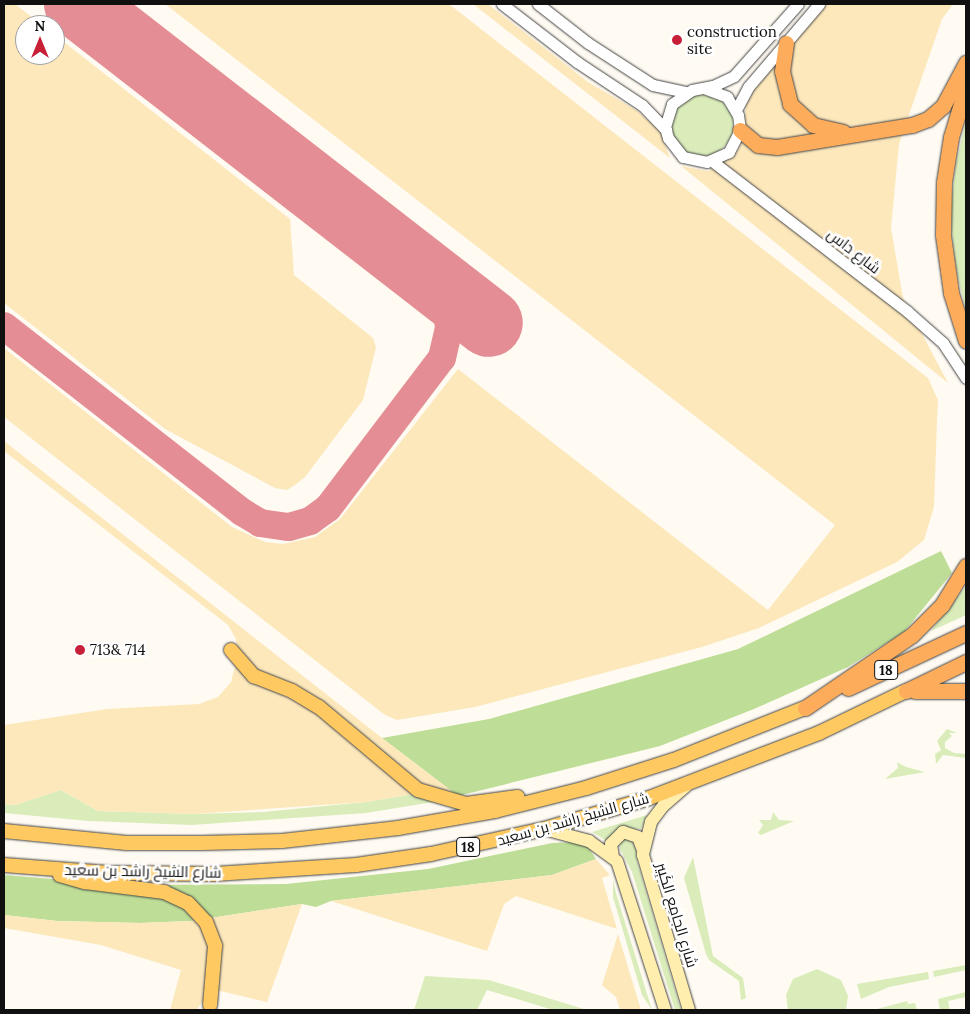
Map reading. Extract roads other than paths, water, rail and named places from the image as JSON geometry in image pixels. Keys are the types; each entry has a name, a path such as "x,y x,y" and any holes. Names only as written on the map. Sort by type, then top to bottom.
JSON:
{"highway":[{"path":"786,43 783,80 795,110 820,128 857,134"},
{"path":"740,130 751,141 771,147 904,127 928,119 948,100 966,63"},
{"path":"966,87 950,146 944,182 943,235 951,293 966,341"},
{"path":"805,708 912,636 942,605 966,566"},
{"name":"شارع الشيخ راشد بن سعيد","path":"805,708 966,633"},
{"name":"شارع الشيخ راشد بن سعيد","path":"906,691 966,662"},
{"path":"906,691 946,689 966,691"}],"main road":[{"path":"231,650 254,676 292,691 319,706 418,790 444,800 466,804 586,788"},
{"name":"شارع الشيخ راشد بن سعيد","path":"4,865 181,874 356,865 431,854 544,829 688,784 819,733 906,691"},
{"name":"شارع الشيخ راشد بن سعيد","path":"4,829 31,835 126,843 282,841 444,821 586,788 674,760 805,708"},
{"name":"شارع الجامِع الكَبِير","path":"688,784 656,813 648,830 643,850 645,867 689,1010"},
{"path":"544,829 589,841 613,857 622,871 665,1010"},
{"path":"613,857 611,844 623,832 638,836 643,850"},
{"path":"43,868 85,882 164,892 188,903 206,922 215,946 210,1005"}],"street":[{"path":"502,4 577,62 642,105 666,130 674,149 683,157 694,161 712,161 729,152 740,130 736,110 727,97 704,88"},
{"path":"538,4 588,43 653,84 686,92 722,83 739,72 798,4"},
{"path":"736,110 749,86 819,4"},
{"path":"666,130 667,114 672,104 686,92"},
{"name":"شارع داس","path":"712,161 908,312 943,343 966,378"}],"place":[{"name":"construction site","path":"677,40"},
{"name":"713& 714","path":"80,650"}]}
